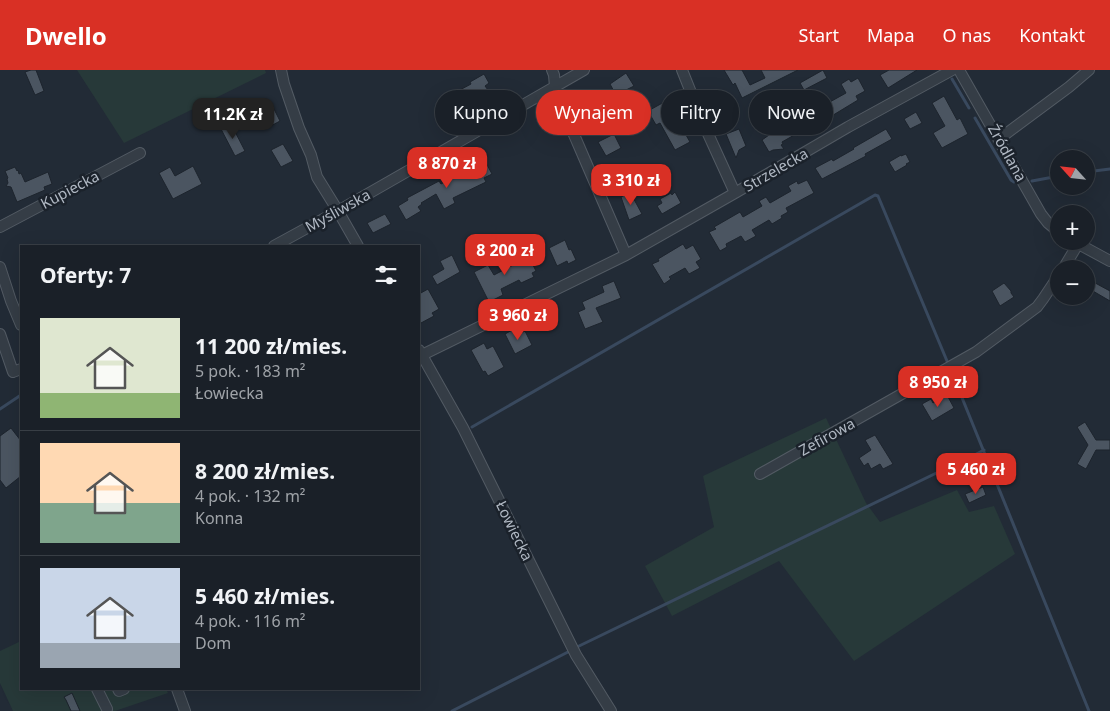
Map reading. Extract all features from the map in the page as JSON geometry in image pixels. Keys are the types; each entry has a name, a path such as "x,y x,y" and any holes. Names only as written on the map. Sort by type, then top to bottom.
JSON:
{"street":[{"path":"281,70 284,84 299,128 311,155 317,177 357,245"},
{"path":"552,70 559,100 626,255"},
{"name":"Myśliwska","path":"276,245 584,70"},
{"path":"682,70 735,193"},
{"name":"Strzelecka","path":"420,352 626,255 848,127 952,70"},
{"name":"Źródlana","path":"960,70 1041,214 1050,225"},
{"path":"999,139 1089,70"},
{"name":"Kupiecka","path":"0,227 140,153"},
{"path":"1090,250 1110,261"},
{"path":"0,267 20,323"},
{"name":"Zefirowa","path":"760,474 976,352 1037,307 1050,289"},
{"path":"0,334 13,372 20,369"},
{"name":"Łowiecka","path":"420,352 462,428 576,655 611,711"},
{"path":"98,690 107,709"},
{"path":"176,690 184,711"}],"shaded area":[{"path":"77,70 265,70 266,73 124,143"},
{"path":"826,418 866,503 880,522 957,490 969,512 994,506 1015,554 854,661 779,561 672,616 645,566 714,527 703,476"},
{"path":"20,641 20,690 166,690 168,693 115,711 13,711 0,683 0,651"}],"building":[{"path":"36,70 44,91 35,95 25,72"},
{"path":"724,70 742,70 750,85 765,78 761,70 798,70 758,90 749,90 749,94 742,98 735,83 733,85"},
{"path":"823,70 827,78 804,90 800,83"},
{"path":"889,70 917,70 888,88 880,75"},
{"path":"626,73 634,86 626,90 613,90 610,84"},
{"path":"484,74 489,83 485,86 488,90 460,90 471,84 470,82"},
{"path":"858,78 865,91 856,96 858,100 833,115 833,100 846,93 841,84 849,79 851,82"},
{"path":"944,96 957,120 960,118 968,134 942,148 933,133 945,126 932,103"},
{"path":"271,103 280,121 269,127 259,109"},
{"path":"661,104 661,125 660,123 656,125 651,116 651,109"},
{"path":"916,112 922,123 910,129 904,119"},
{"path":"231,124 245,151 235,156 221,129"},
{"path":"739,129 746,146 739,150 736,158 726,135 739,135"},
{"path":"886,129 892,139 865,154 866,156 822,179 815,168 832,159 833,161"},
{"path":"614,135 621,148 606,156 598,142"},
{"path":"667,135 686,135 690,142 675,150"},
{"path":"769,135 794,135 782,142 783,144 781,145 784,149 769,152 762,140"},
{"path":"283,144 293,161 281,167 271,150"},
{"path":"906,154 910,162 895,172 889,162"},
{"path":"485,161 492,174 484,178 486,182 453,198 455,203 444,209 436,194 421,203 418,207 421,211 406,220 398,206 408,200 407,198 439,181 441,184 464,172 463,169 472,165 473,167"},
{"path":"193,166 202,184 173,199 159,173 170,167 175,176"},
{"path":"15,167 19,174 21,173 25,182 48,172 52,184 44,187 45,190 17,202 11,187 6,186 8,178 5,171"},
{"path":"807,180 814,193 786,208 788,212 772,224 769,220 752,230 756,236 745,242 741,236 726,244 727,247 720,251 709,232 716,229 714,227 740,212 743,217 762,206 759,201 766,197 770,203 791,191 788,186 797,181 798,184"},
{"path":"630,192 642,214 629,220 621,197"},
{"path":"675,192 681,203 662,214 657,206 662,203 660,199"},
{"path":"385,214 391,224 373,233 367,223"},
{"path":"565,240 576,260 568,264 567,261 557,266 549,248"},
{"path":"683,244 686,249 693,245 701,259 696,262 700,268 689,274 685,268 669,277 671,279 664,284 652,264"},
{"path":"526,251 536,271 532,273 534,277 521,283 519,280 501,289 503,295 489,302 474,272 488,265 494,275 513,265 510,259"},
{"path":"452,255 460,272 437,285 432,276 444,269 440,261"},
{"path":"614,281 621,298 596,308 603,322 585,329 578,312 585,309 582,302 604,292 602,286"},
{"path":"1004,283 1014,297 1000,306 992,291"},
{"path":"1095,283 1110,291 1110,301 1095,292"},
{"path":"428,289 439,309 432,313 434,316 421,323 420,321 420,293"},
{"path":"514,329 517,335 525,331 532,345 515,354 505,334"},
{"path":"484,343 487,349 493,346 504,367 488,376 485,371 483,372 471,350"},
{"path":"947,395 954,408 932,421 922,404 931,399 933,403"},
{"path":"1085,422 1096,440 1110,440 1110,450 1096,450 1086,469 1077,464 1088,445 1077,427"},
{"path":"11,428 20,440 20,477 6,488 0,480 0,436"},
{"path":"875,435 893,464 883,469 880,464 871,469 868,463 864,466 859,458 871,450 865,440"},
{"path":"983,487 986,495 969,503 965,494"},
{"path":"72,693 80,711 71,711 64,697"}],"waterway":[{"path":"952,79 969,108"},
{"path":"975,118 1011,180 1014,182"},
{"path":"1095,171 1110,169"},
{"path":"1032,181 1050,178"},
{"path":"472,427 875,195 878,196 947,361"},
{"path":"952,373 1089,711"},
{"path":"0,409 20,396"},
{"path":"965,460 984,450"},
{"path":"577,647 953,465"},
{"path":"452,711 568,652"}]}
